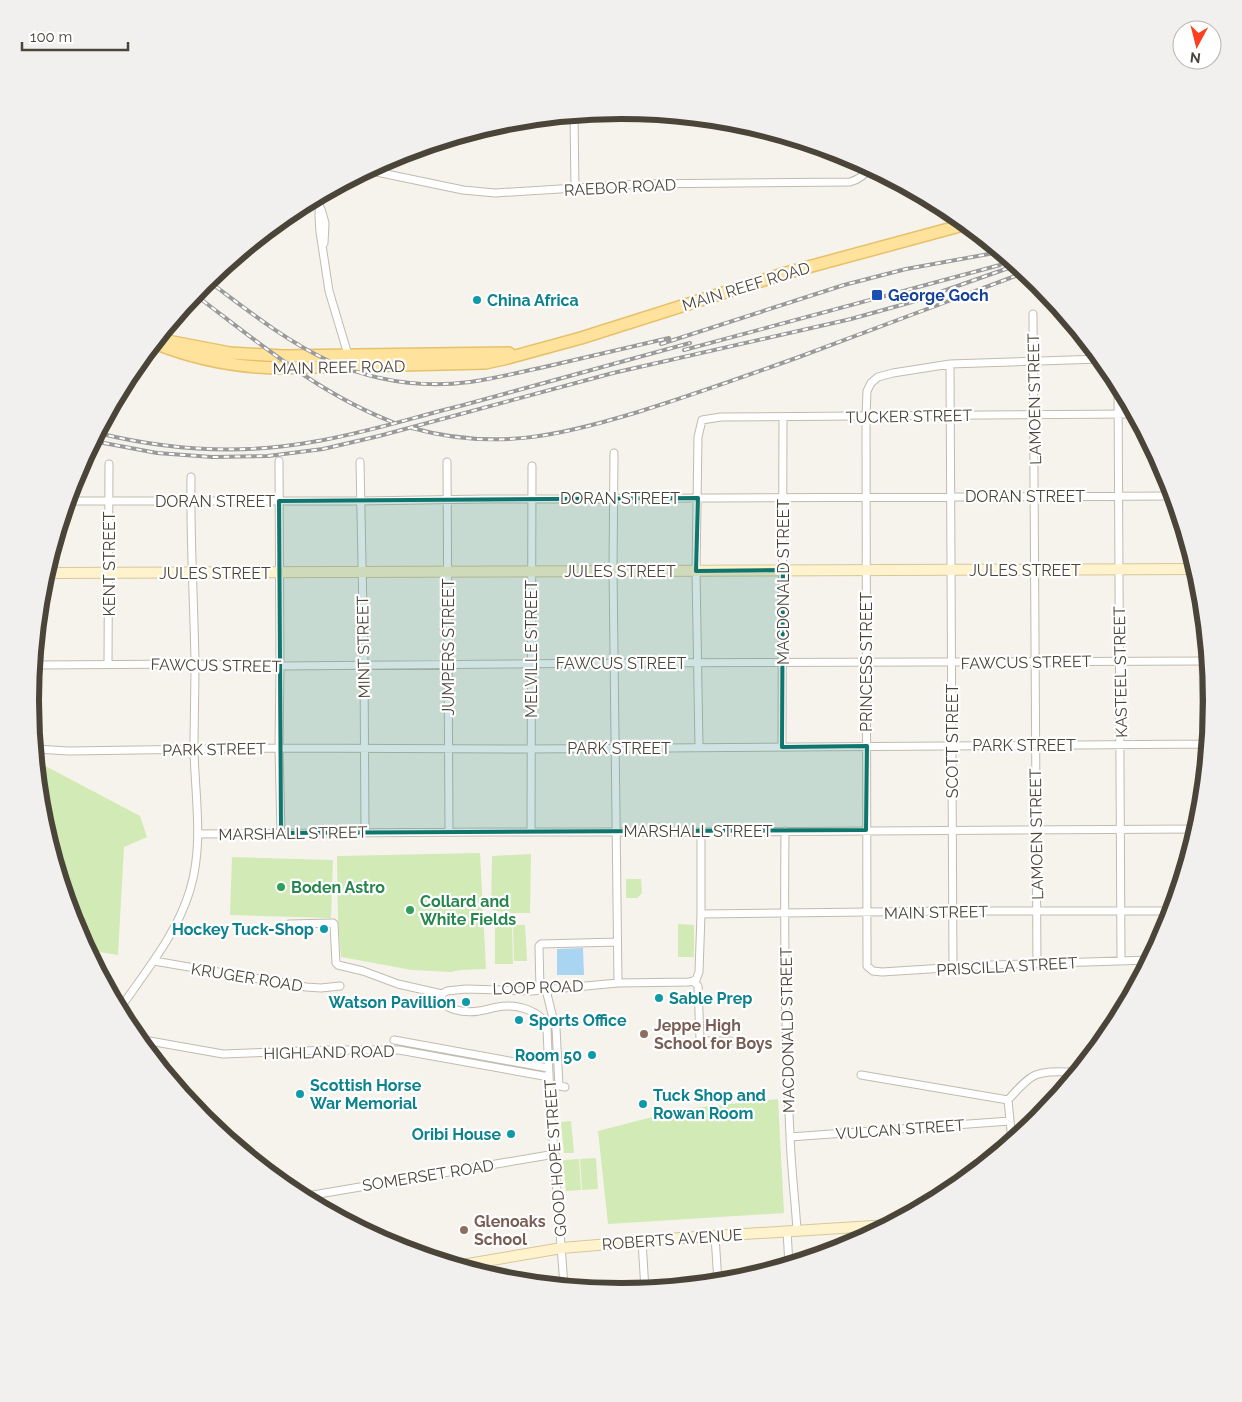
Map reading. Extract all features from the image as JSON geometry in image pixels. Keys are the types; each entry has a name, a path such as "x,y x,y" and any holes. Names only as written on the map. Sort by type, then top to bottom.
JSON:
{"main road":[{"name":"MAIN REEF ROAD","path":"160,346 180,354 233,365 276,368 306,361 526,352 600,332 786,273 957,226"},
{"name":"MAIN REEF ROAD","path":"164,340 230,352 283,356 306,361"},
{"name":"JULES STREET","path":"53,573 531,573 613,570 1188,569"},
{"name":"ROBERTS AVENUE","path":"481,1266 562,1248 792,1230 862,1231"}],"street":[{"path":"574,121 575,189"},
{"name":"RAEBOR ROAD","path":"378,172 480,192 575,189 640,184 850,182 858,180 865,173"},
{"path":"321,203 319,216 329,292 349,360"},
{"name":"LAMOEN STREET","path":"1033,314 1036,496 1037,964"},
{"path":"950,364 1092,359"},
{"name":"PRINCESS STREET","path":"867,966 867,391 871,383 878,377 950,364"},
{"name":"SCOTT STREET","path":"950,364 953,968"},
{"name":"KASTEEL STREET","path":"1119,400 1121,960"},
{"name":"TUCKER STREET","path":"698,498 698,437 700,422 709,417 1127,414"},
{"name":"MACDONALD STREET","path":"782,747 783,417"},
{"path":"614,454 613,570 618,984"},
{"path":"279,461 280,833"},
{"name":"MINT STREET","path":"360,462 365,833"},
{"name":"JUMPERS STREET","path":"447,462 449,832"},
{"name":"KENT STREET","path":"108,664 110,573 109,464"},
{"name":"MELVILLE STREET","path":"530,832 532,466"},
{"path":"124,1003 154,961 181,915 195,871 198,834 194,750 195,664 190,477"},
{"name":"DORAN STREET","path":"75,501 1166,496"},
{"path":"698,498 696,571 699,747"},
{"name":"FAWCUS STREET","path":"40,665 195,664 280,666 364,664 1202,661"},
{"name":"PARK STREET","path":"41,749 69,751 279,748 531,749 1201,744"},
{"name":"MARSHALL STREET","path":"198,834 1189,829"},
{"name":"MACDONALD STREET","path":"785,831 785,988 792,1230 790,1258"},
{"path":"700,832 701,914 698,978 693,982 698,986 700,1039 704,1041 730,1041"},
{"name":"MAIN STREET","path":"701,914 953,911 1163,912"},
{"path":"289,924 333,923 336,963 338,965 363,971 398,984 442,994"},
{"path":"565,1088 560,1086 555,1025 543,990 539,946 541,944 617,942"},
{"name":"PRISCILLA STREET","path":"867,966 873,971 882,972 1142,960"},
{"name":"KRUGER ROAD","path":"154,961 306,987 340,986"},
{"name":"LOOP ROAD","path":"547,1029 543,1018 529,1009 508,1006 494,1007 481,1011 460,1010 444,1004 442,994 447,991 466,989 543,990 618,984 693,982"},
{"name":"GOOD HOPE STREET","path":"547,1029 548,1068 564,1280"},
{"name":"HIGHLAND ROAD","path":"394,1040 548,1068"},
{"name":"HIGHLAND ROAD","path":"149,1041 223,1054 331,1050 399,1050 549,1077"},
{"path":"1011,1133 1008,1100 1026,1080 1041,1072 1069,1072"},
{"path":"862,1075 1008,1100"},
{"name":"VULCAN STREET","path":"790,1137 1010,1121"},
{"name":"SOMERSET ROAD","path":"314,1195 554,1154"},
{"path":"715,1236 718,1275"},
{"path":"642,1241 645,1282"}],"highlighted area":[{"path":"698,498 696,571 783,570 782,747 867,746 866,830 281,833 279,501"}],"green space":[{"path":"43,765 140,816 147,837 124,847 118,955 96,951 83,924 59,852 50,815"},
{"name":"Collard and White Fields","path":"480,853 486,969 451,972 412,970 341,957 338,921 337,856"},
{"path":"531,854 530,913 491,910 492,856"},
{"name":"Boden Astro","path":"232,857 333,860 331,918 230,915"},
{"path":"626,879 641,879 642,893 637,898 626,898"},
{"path":"678,924 694,925 694,957 678,957"},
{"path":"495,925 512,925 513,964 495,964"},
{"path":"513,925 525,925 527,961 514,961"},
{"path":"778,1099 784,1213 608,1224 598,1131 683,1109"},
{"path":"571,1121 574,1153 564,1153 561,1122"},
{"path":"596,1158 598,1189 582,1190 580,1159"},
{"path":"579,1159 581,1190 566,1191 563,1160"}],"water":[{"path":"583,948 584,975 557,975 557,949"}],"railway":[{"path":"661,344 844,285 906,269 993,253"},
{"path":"684,350 1000,265"},
{"path":"99,442 157,453 212,457 268,456 323,449 379,436 613,373 851,319 912,302 1010,268"},
{"path":"412,428 471,439 499,439 554,434 609,421 799,357 1018,275"},
{"path":"213,285 266,324 312,353 363,374 398,381 434,384 479,381 669,338"},
{"path":"200,299 266,349 315,383 341,398 395,423"},
{"path":"104,434 177,447 204,449 258,448 312,442 386,426 690,343"}],"place":[{"name":"George Goch","path":"877,295"},
{"name":"China Africa","path":"477,300"},
{"name":"Boden Astro","path":"281,887"},
{"name":"Collard and White Fields","path":"410,910"},
{"name":"Hockey Tuck-Shop","path":"324,929"},
{"name":"Sable Prep","path":"659,998"},
{"name":"Watson Pavillion","path":"466,1002"},
{"name":"Sports Office","path":"519,1020"},
{"name":"Jeppe High School for Boys","path":"644,1034"},
{"name":"Room 50","path":"592,1055"},
{"name":"Scottish Horse War Memorial","path":"300,1094"},
{"name":"Tuck Shop and Rowan Room","path":"643,1104"},
{"name":"Oribi House","path":"511,1134"},
{"name":"Glenoaks School","path":"464,1230"}]}
